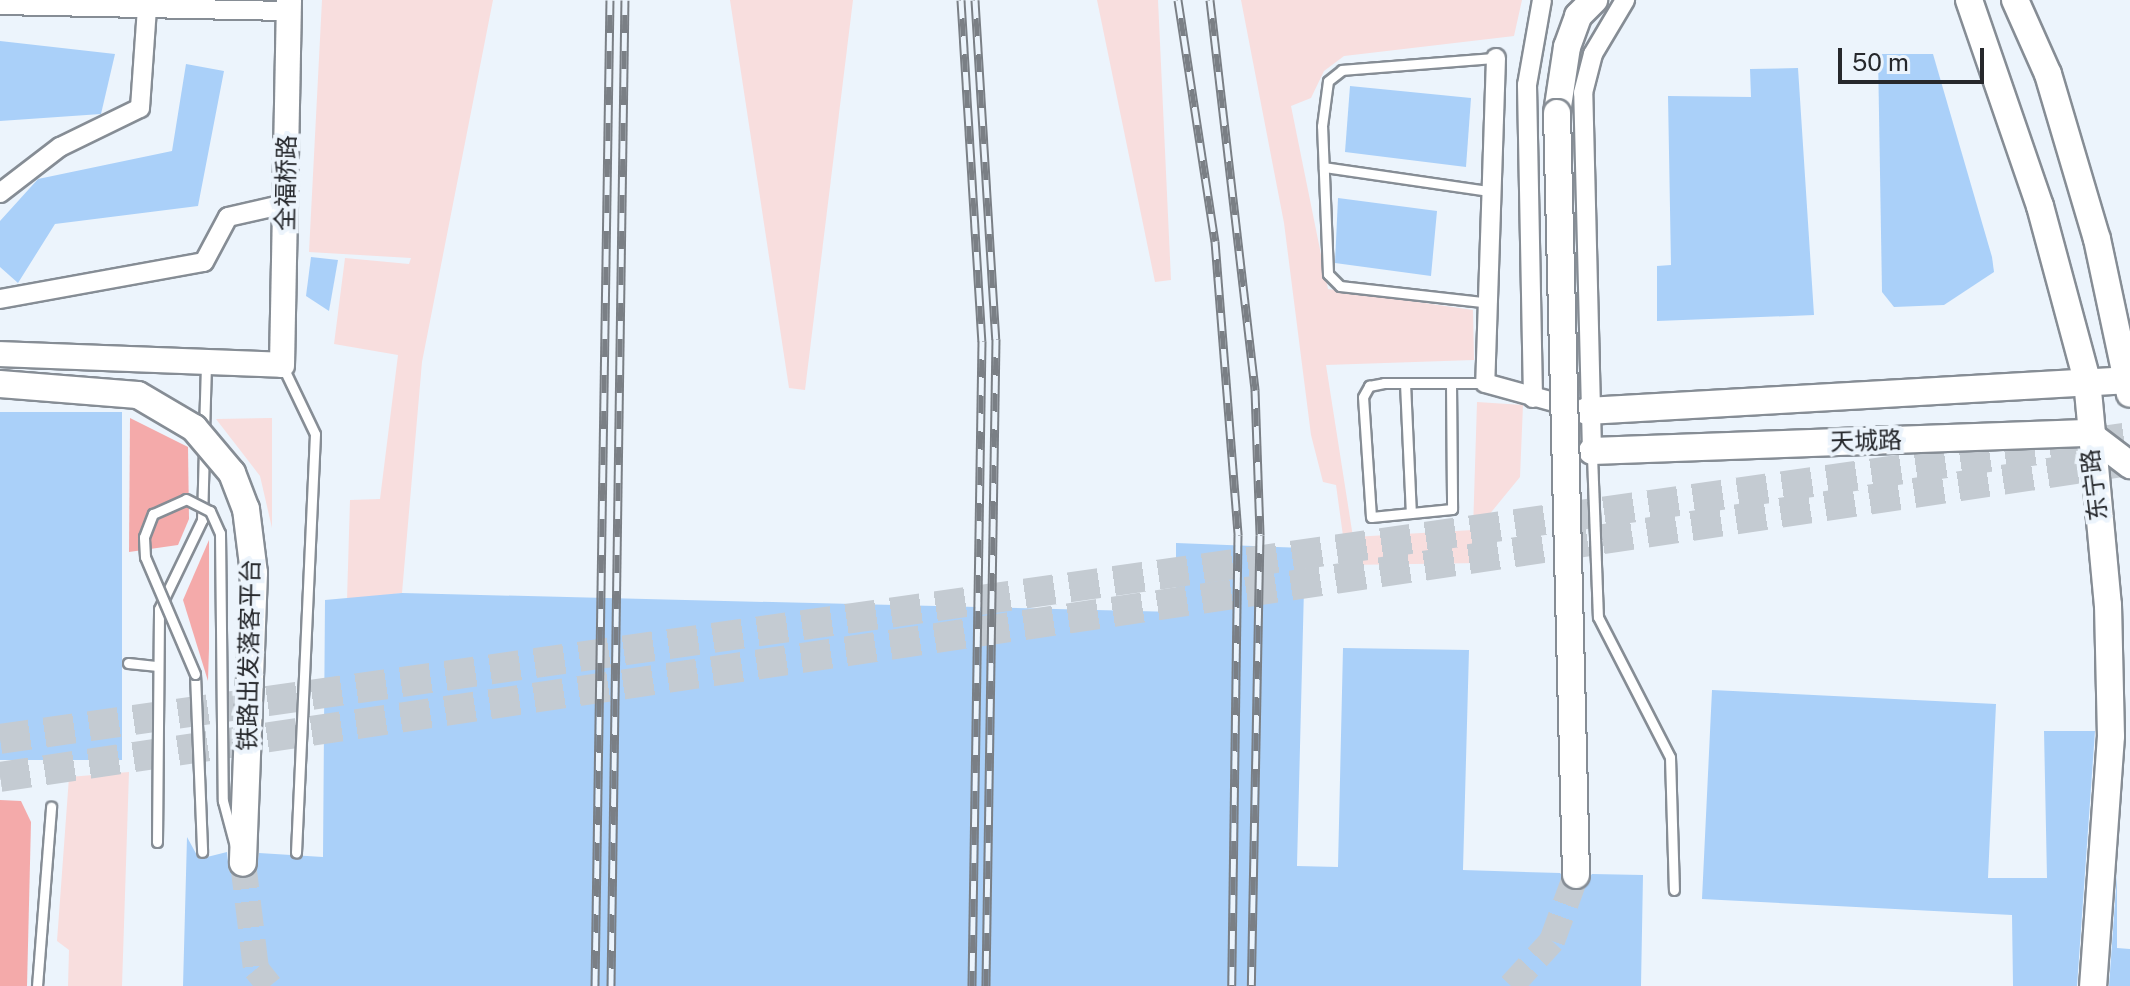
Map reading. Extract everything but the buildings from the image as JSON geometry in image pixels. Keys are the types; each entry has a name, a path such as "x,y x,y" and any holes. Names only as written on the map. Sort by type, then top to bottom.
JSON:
{"main road":[{"path":"1576,875 1557,113 1567,47 1578,16 1594,0"},
{"name":"东宁路","path":"1969,0 2040,206 2087,380 2088,433 2108,605 2111,736 2093,986"},
{"path":"2015,0 2048,74 2093,224 2129,385"},
{"name":"天城路","path":"1587,411 2087,380 2129,385"},
{"name":"铁路出发落客平台","path":"0,384 138,395 194,428 232,473 246,509 254,573 243,863"},
{"path":"2088,433 2130,465"},
{"name":"天城路","path":"1592,451 2088,433"}],"street":[{"path":"1533,398 1527,85 1542,0"},
{"path":"1592,451 1587,411 1583,93 1593,54 1625,0"},
{"path":"0,5 147,9 289,5"},
{"name":"全福桥路","path":"282,365 289,5"},
{"path":"0,193 60,147 140,108 147,9"},
{"path":"1496,58 1482,302 1485,383 1587,411"},
{"path":"0,299 204,262 228,217 285,204"},
{"path":"0,354 282,365"}],"lane":[{"path":"1482,302 1340,286 1328,274 1324,167 1328,81 1342,70 1496,58"},
{"path":"1324,167 1488,191"},
{"path":"157,842 159,609 202,520 206,364"},
{"path":"282,365 315,434 296,853"},
{"path":"1451,383 1452,509 1371,517 1363,397 1369,386 1405,383 1451,383 1485,383"},
{"path":"1405,383 1411,513"},
{"path":"1592,451 1598,617 1670,757 1674,890"},
{"path":"202,852 195,674 145,557 144,537 153,514 186,499 210,511 220,533 223,801 227,833 243,863"},
{"path":"128,663 158,666"},
{"path":"37,986 51,807"}],"shaded area":[{"path":"322,0 493,0 422,362 402,593 347,600 350,500 380,499 398,355 334,344 345,258 409,264 411,258 309,252"},
{"path":"730,0 853,0 805,390 789,388"},
{"path":"1097,0 1158,0 1171,280 1155,282"},
{"path":"1241,0 1522,0 1514,36 1344,56 1324,71 1311,98 1291,106 1328,289 1473,310 1474,360 1326,365 1353,537 1473,530 1477,402 1523,405 1520,477 1484,521 1481,563 1347,565 1336,485 1323,482 1311,435 1284,223"},
{"path":"130,418 188,447 189,519 178,545 129,552"},
{"path":"272,418 272,528 260,476 216,419"},
{"path":"209,540 209,648 208,681 183,600"},
{"path":"129,772 122,986 68,986 69,950 57,941 69,777"},
{"path":"0,800 21,801 31,822 27,986 0,986"}],"tunnel":[{"path":"0,739 2130,437"},
{"path":"0,777 2123,462"},
{"path":"243,863 256,969 270,986"},
{"path":"1511,986 1552,941 1576,875"}],"railway":[{"path":"595,986 610,0"},
{"path":"611,986 625,0"},
{"path":"961,0 982,341 972,986"},
{"path":"975,0 996,339 986,986"},
{"path":"1178,0 1215,241 1238,535 1232,986"},
{"path":"1210,0 1255,390 1260,535 1251,986"}]}
